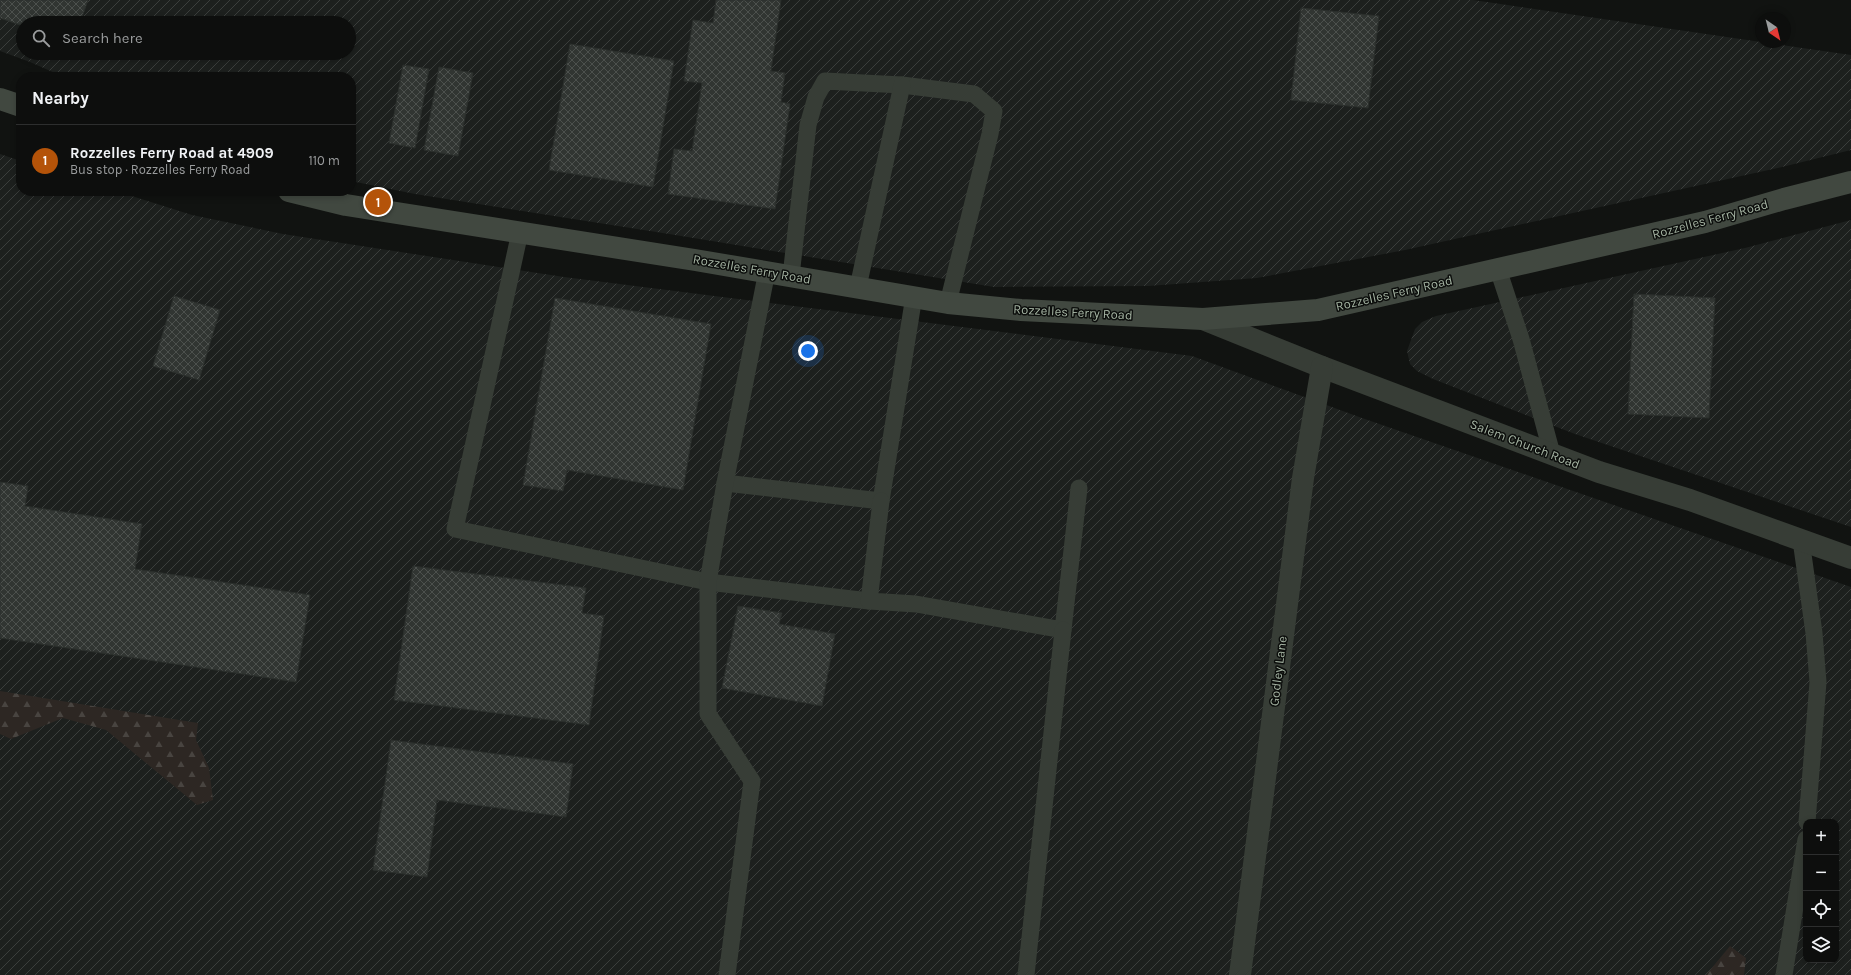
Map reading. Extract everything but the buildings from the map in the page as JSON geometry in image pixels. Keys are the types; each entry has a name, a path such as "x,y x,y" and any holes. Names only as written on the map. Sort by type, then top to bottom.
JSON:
{"street":[{"path":"0,98 16,104"},
{"name":"Rozzelles Ferry Road","path":"309,196 346,205 948,302 1021,310 1203,319 1318,310 1705,222 1784,199 1851,182"},
{"name":"Salem Church Road","path":"1203,319 1322,367 1599,472 1690,500 1851,558"},
{"name":"Godley Lane","path":"1240,975 1303,478 1322,367"}],"lane":[{"path":"791,276 808,125 816,96 825,81 902,85 974,94 994,111 990,134 948,302"},
{"path":"858,287 902,85"},
{"path":"520,232 455,529 708,582 870,601 916,604 1063,630"},
{"path":"1498,269 1521,339 1552,454"},
{"path":"726,975 752,781 708,714 708,582 725,483 767,272"},
{"path":"870,601 881,501 914,296"},
{"path":"725,483 881,501"},
{"path":"1026,975 1079,488"},
{"path":"1801,540 1814,633 1818,682 1807,819"},
{"path":"1784,975 1803,855"}],"shaded area":[{"path":"0,0 1473,0 1755,41 1755,48 1791,48 1791,46 1851,55 1851,150 1782,167 1405,250 1257,278 1148,286 994,287 415,194 356,182 356,72 53,72 25,60 356,60 356,16 16,16 16,57 0,51"},
{"path":"0,154 16,159 16,196 132,196 192,215 283,234 564,277 1192,356 1362,418 1851,587 1851,975 0,975"},
{"path":"1851,220 1851,527 1575,434 1433,379 1417,371 1410,364 1407,351 1415,329 1422,322 1436,316 1745,248"}],"green space":[{"path":"0,691 198,723 196,740 209,768 213,800 197,805 106,730 63,718 11,739 0,734"},
{"path":"1730,946 1746,958 1744,975 1706,975"}],"place":[{"name":"Rozzelles Ferry Road at 4909","path":"378,202"}]}
